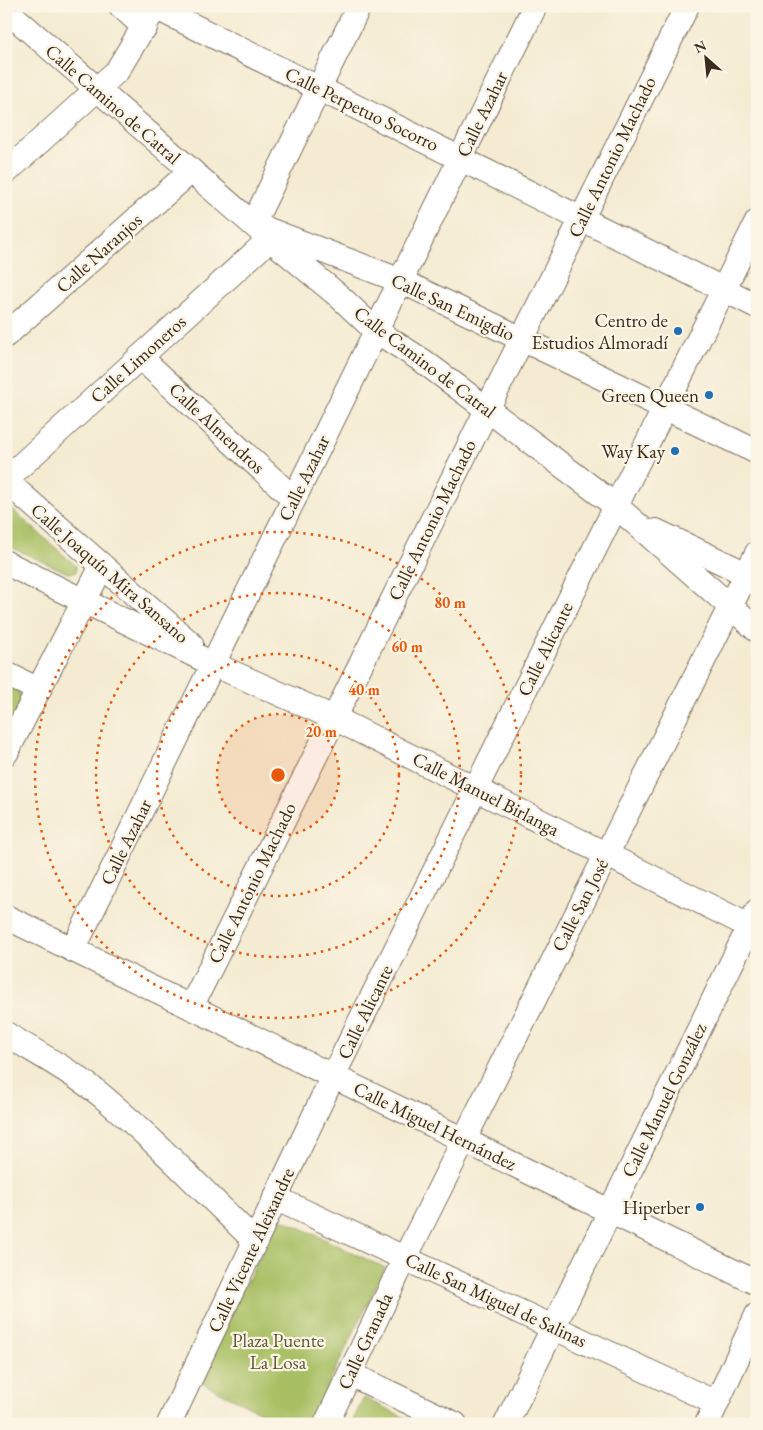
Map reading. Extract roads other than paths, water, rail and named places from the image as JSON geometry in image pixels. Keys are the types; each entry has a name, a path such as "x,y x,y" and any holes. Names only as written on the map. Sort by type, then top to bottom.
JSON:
{"street":[{"name":"Calle Perpetuo Socorro","path":"121,6 152,13 319,88 757,306"},
{"path":"261,232 319,88 359,6"},
{"name":"Calle Azahar","path":"73,950 535,6"},
{"name":"Calle Antonio Machado","path":"191,1007 687,6"},
{"path":"6,172 118,71 152,13"},
{"name":"Calle Camino de Catral","path":"9,19 97,90 261,232 340,297 376,331 423,361 624,513 729,608 757,630"},
{"name":"Calle Naranjos","path":"6,335 191,171"},
{"name":"Calle Alicante","path":"333,1076 475,789 624,513 664,408 757,222"},
{"name":"Calle San Emigdio","path":"261,232 401,281 757,452"},
{"name":"Calle Limoneros","path":"6,480 140,357 261,232"},
{"name":"Calle Almendros","path":"140,357 294,499"},
{"name":"Calle Joaquín Mira Sansano","path":"6,480 213,664"},
{"path":"624,513 751,577"},
{"name":"Calle San José","path":"404,1258 729,608 751,577 757,553"},
{"name":"Calle Manuel Birlanga","path":"6,563 213,664 334,718 606,854 754,923"},
{"path":"6,753 102,566"},
{"path":"6,674 39,690"},
{"name":"Calle Miguel Hernández","path":"6,917 757,1283"},
{"name":"Calle Manuel González","path":"506,1424 754,923"},
{"path":"6,1034 103,1097 168,1155 255,1240"},
{"name":"Calle Vicente Aleixandre","path":"169,1424 333,1076"},
{"name":"Calle San Miguel de Salinas","path":"275,1198 553,1327 711,1413"},
{"name":"Calle Granada","path":"326,1424 404,1258"},
{"path":"711,1413 757,1315"},
{"path":"350,1374 455,1424"}],"place":[{"name":"Centro de Estudios Almoradí","path":"678,331"},
{"name":"Green Queen","path":"709,395"},
{"name":"Way Kay","path":"675,451"},
{"name":"Hiperber","path":"700,1207"}],"park label":[{"name":"Plaza Puente La Losa","path":"278,1351"}]}
